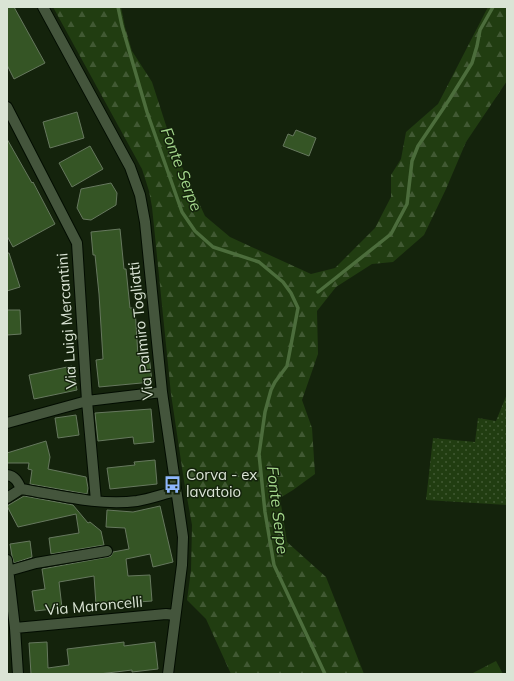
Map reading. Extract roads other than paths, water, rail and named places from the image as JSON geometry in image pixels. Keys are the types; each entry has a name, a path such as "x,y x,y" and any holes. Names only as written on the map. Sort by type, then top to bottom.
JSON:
{"street":[{"name":"Via Palmiro Togliatti","path":"43,7 130,167 140,194 145,222 162,392 183,538 182,565 168,674"},
{"name":"Via Luigi Mercantini","path":"7,107 77,243 87,401 96,501"},
{"path":"7,423 87,401 162,392"},
{"path":"7,475 10,475 15,479 22,489"},
{"path":"7,498 22,489 77,499 126,502 139,501 176,491"},
{"path":"8,577 36,563 107,551"},
{"path":"7,560 15,628 18,674"},
{"name":"Via Maroncelli","path":"15,628 166,614 175,615"}],"waterway":[{"name":"Fonte Serpe","path":"118,7 122,26 147,112 182,212 195,231 213,247 259,262 283,282 291,293 298,308 287,366 271,390 265,412 259,454 265,512 274,565 325,674"},
{"name":"Fonte Serpe","path":"318,292 391,234 407,204 412,161 418,146 472,63 480,30 493,7"}],"place":[{"name":"Corva - ex lavatoio","path":"173,484"}]}
